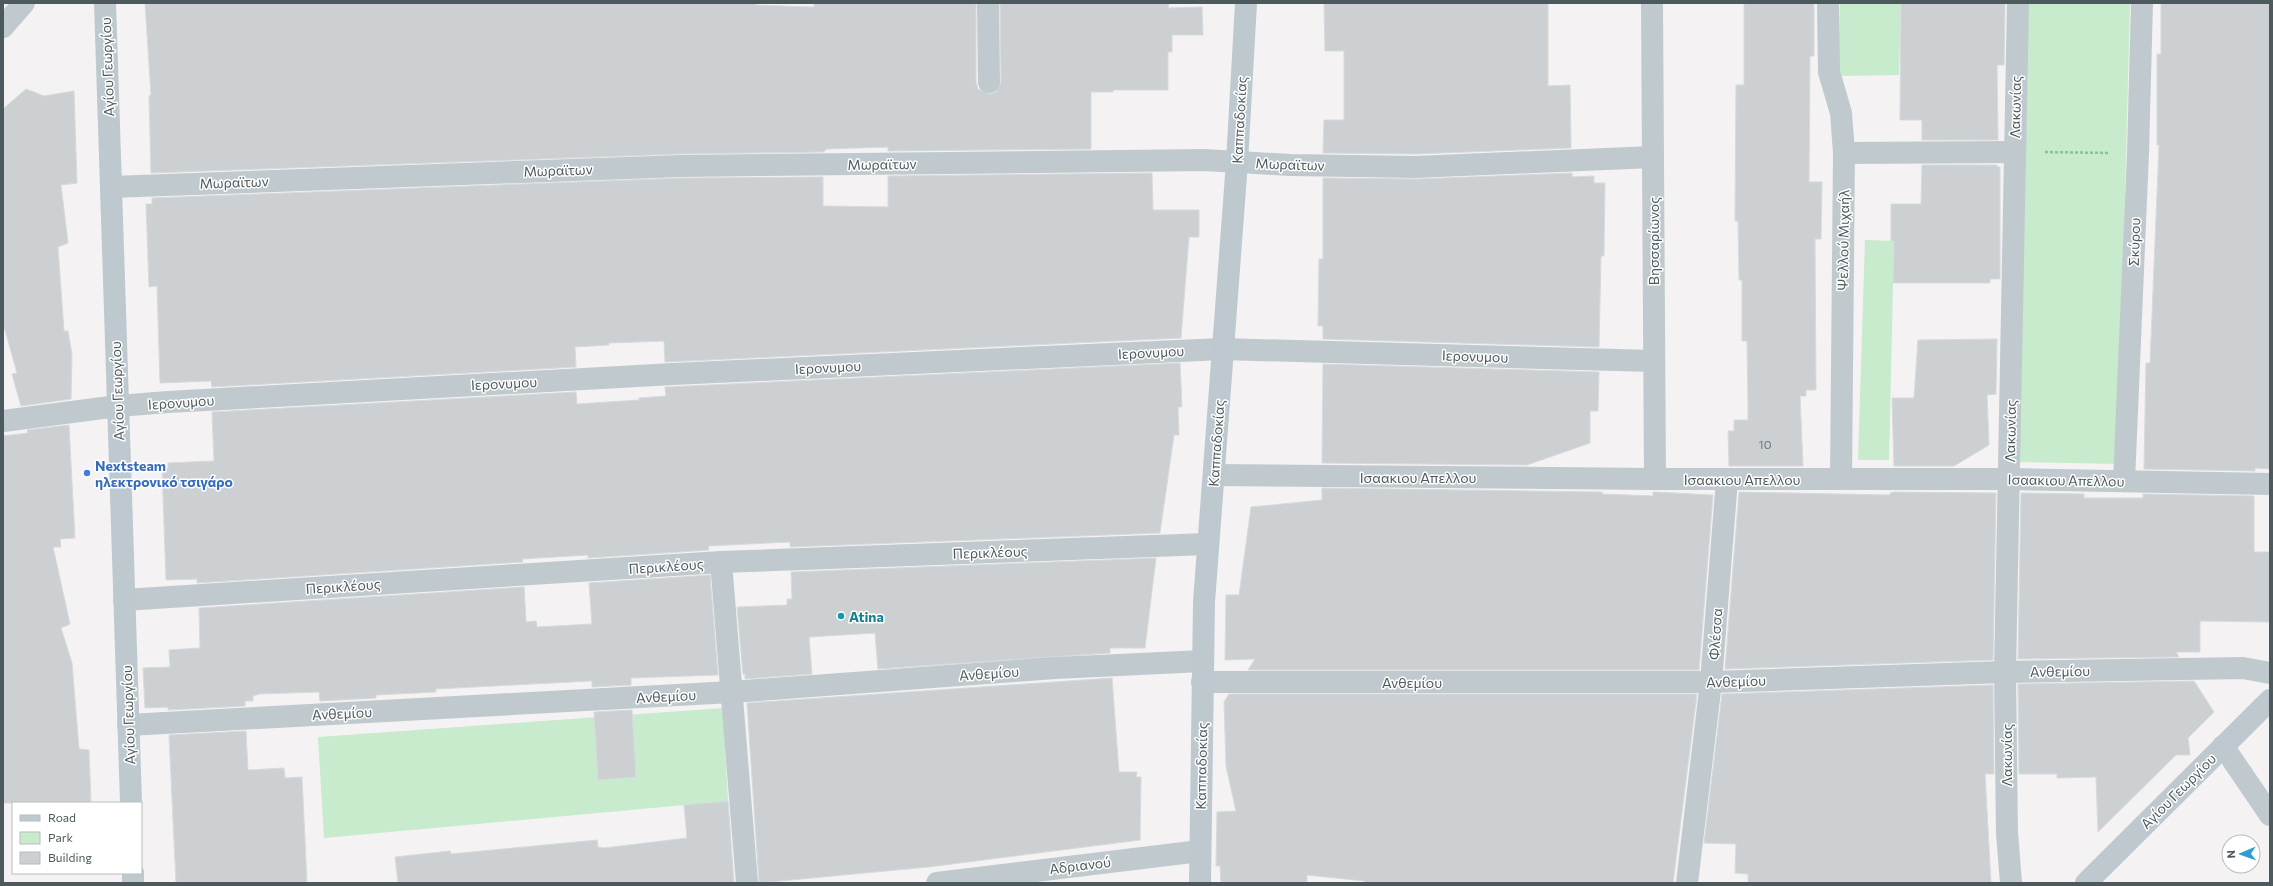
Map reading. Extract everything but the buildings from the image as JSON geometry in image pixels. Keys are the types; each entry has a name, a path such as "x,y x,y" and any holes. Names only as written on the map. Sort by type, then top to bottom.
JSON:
{"street":[{"path":"3,27 24,3"},
{"name":"Αγίου Γεωργίου","path":"105,3 131,802"},
{"path":"988,3 989,82"},
{"name":"Καππαδοκίας","path":"1200,883 1203,672 1208,544 1237,162 1246,3"},
{"name":"Βησσαρίωνος","path":"1652,3 1655,479"},
{"name":"Ψελλού Μιχαήλ","path":"1828,3 1829,72 1841,113 1844,153 1841,479"},
{"name":"Λακωνίας","path":"2011,883 2007,833 2005,672 2018,3"},
{"name":"Σκύρου","path":"2124,480 2138,153 2142,3"},
{"path":"1844,153 2014,152"},
{"name":"Μωραϊτων","path":"111,187 681,166 1204,160 1416,167 1653,157"},
{"name":"Ιερονυμου","path":"3,421 118,406 666,374 1222,349 1654,361"},
{"name":"Ισαακιου Απελλου","path":"1214,475 1655,479 2009,479 2124,480 2270,484"},
{"name":"Φλέσσα","path":"1687,883 1711,682 1727,479"},
{"name":"Περικλέους","path":"124,600 721,562 1208,544"},
{"path":"721,562 747,883"},
{"name":"Ανθεμίου","path":"128,725 732,692 1055,668 1711,682 2005,672 2243,668 2270,673"},
{"name":"Αγίου Γεωργίου","path":"2086,883 2270,700"},
{"path":"2223,746 2270,814"},
{"name":"Αδριανού","path":"937,883 1200,851"}],"path":[{"path":"2014,152 2138,153"}],"green space":[{"path":"1840,3 1901,3 1899,75 1838,76"},
{"path":"2027,3 2130,3 2118,464 2017,462"},
{"path":"1865,240 1894,241 1889,460 1858,460"},
{"path":"723,708 728,801 324,838 318,737"}],"place":[{"name":"Nextsteam ηλεκτρονικό τσιγάρο","path":"87,473"},
{"name":"Atina","path":"841,616"}]}
